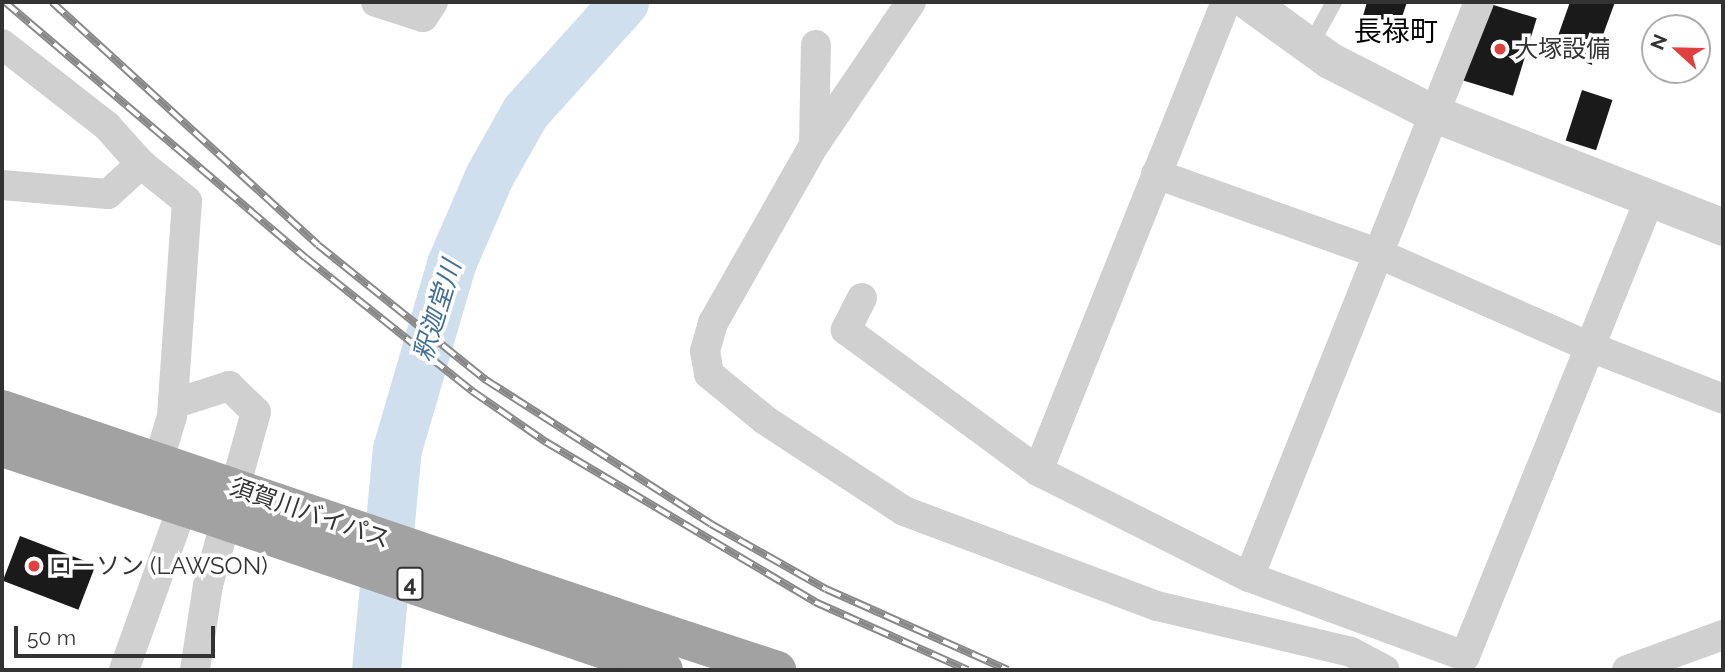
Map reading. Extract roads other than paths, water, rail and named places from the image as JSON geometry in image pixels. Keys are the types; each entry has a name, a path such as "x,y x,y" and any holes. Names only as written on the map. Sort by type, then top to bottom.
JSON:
{"highway":[{"name":"須賀川バイパス","path":"2,409 158,463 208,504"},
{"name":"須賀川バイパス","path":"2,449 208,504 610,634 777,670"},
{"name":"須賀川バイパス","path":"610,634 664,670"}],"street":[{"path":"376,2 423,17 433,2"},
{"path":"911,2 814,145 713,323 705,351 709,374 726,393 904,511 1157,606 1351,652 1385,670"},
{"path":"1038,471 1226,2"},
{"path":"1249,2 1310,46 1435,114 1723,227"},
{"path":"1249,578 1479,2"},
{"path":"2,44 107,126 141,164 187,201 173,404 158,463 175,487 208,504 124,670"},
{"path":"814,145 816,45"},
{"path":"2,185 108,194 141,164"},
{"path":"1156,174 1377,253 1588,346 1723,399"},
{"path":"862,298 846,330 1038,471 1249,578 1464,663 1588,346 1650,199"},
{"path":"173,404 229,386 256,412 208,585 195,670"},
{"path":"1627,670 1723,635"}],"lane":[{"path":"1310,46 1334,2"}],"waterway":[{"name":"釈迦堂川","path":"376,670 397,449 451,264 489,176 525,112 624,2"}],"railway":[{"path":"5,2 306,258 472,391 546,442 815,602 968,670"},
{"path":"52,2 318,245 486,380 711,524 826,589 1008,670"}],"place":[{"name":"大塚設備","path":"1500,49"},
{"name":"ローソン (LAWSON)","path":"34,566"}],"district":[{"name":"長禄町","path":"1396,32"}]}
